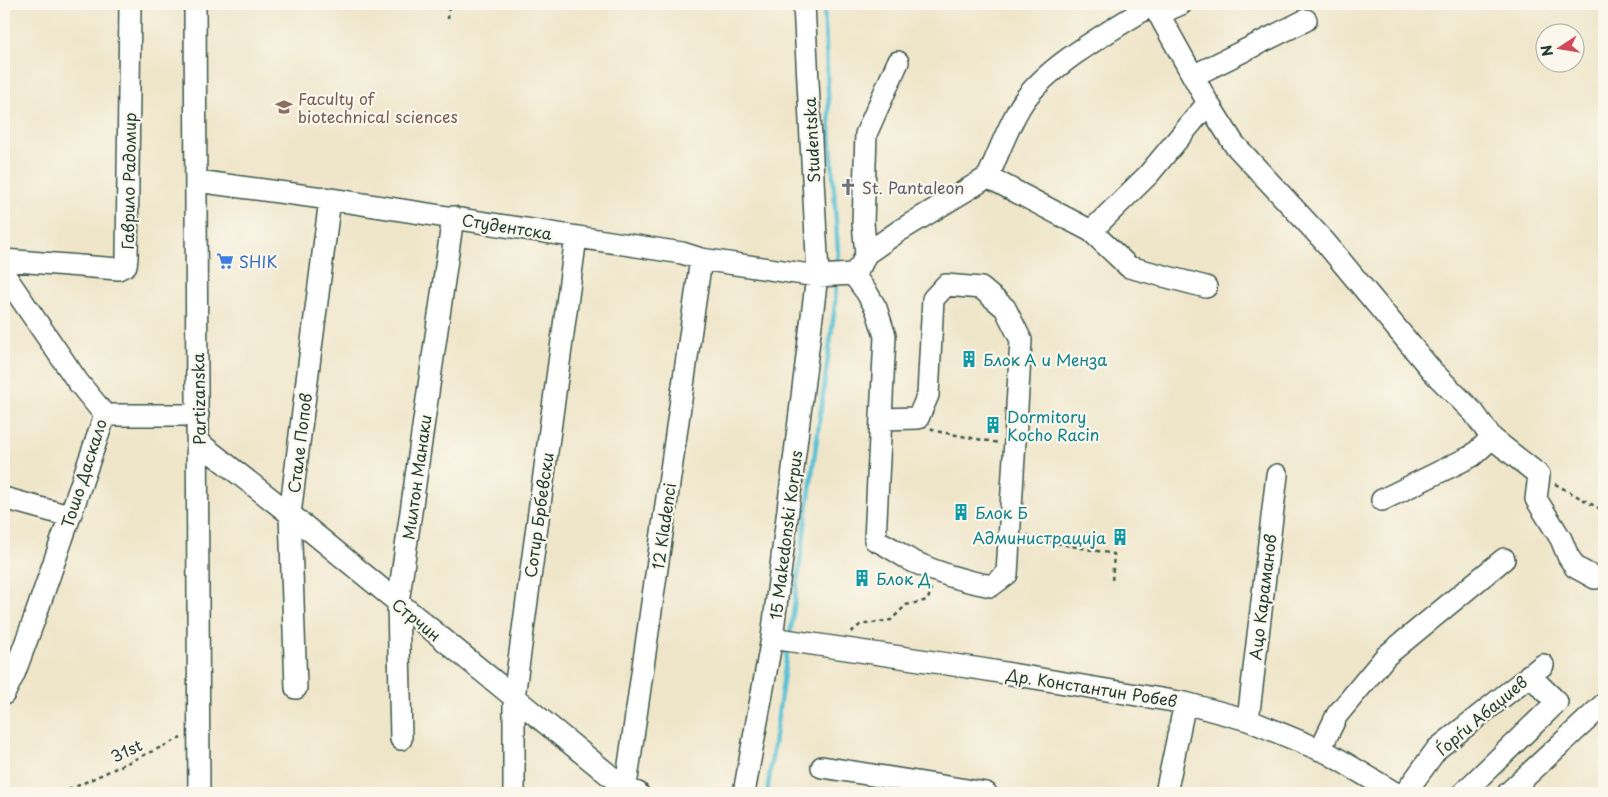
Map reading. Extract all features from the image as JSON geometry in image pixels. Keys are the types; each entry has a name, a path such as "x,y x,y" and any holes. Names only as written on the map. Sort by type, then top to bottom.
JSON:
{"street":[{"name":"Гаврило Радомир","path":"4,260 118,269 126,265 130,4"},
{"name":"Partizanska","path":"196,4 199,793"},
{"name":"Studentska","path":"804,4 818,276"},
{"path":"866,254 899,231 988,177 1020,107 1032,90 1044,78 1065,62 1155,7 1180,4"},
{"path":"1155,7 1208,103 1234,144 1325,242 1433,372 1474,413 1492,438 1539,475 1536,499 1561,539 1575,567 1595,578 1604,576"},
{"path":"1193,76 1306,20"},
{"path":"881,420 918,418 928,395 933,299 946,285 981,288 1005,308 1021,340 1008,574 991,586 961,580 912,560 890,546 875,540 885,336 876,308 852,274 861,265 866,254 863,223 866,134 898,62"},
{"path":"1092,231 1148,175 1208,103"},
{"path":"988,177 1092,231 1130,267 1206,287"},
{"name":"Студентска","path":"197,181 330,198 682,253 701,259 818,276 852,274"},
{"name":"Стале Попов","path":"296,688 290,514 330,198"},
{"name":"Милтон Манаки","path":"401,739 398,603 452,217"},
{"name":"Сотир Брбевски","path":"514,793 514,697 576,237"},
{"name":"12 Kladenci","path":"629,791 701,259"},
{"name":"Тошо Даскало","path":"4,274 78,382 105,415 34,620 14,674 4,694"},
{"name":"15 Makedonski Korpus","path":"744,793 772,638 818,276"},
{"path":"105,415 198,415"},
{"path":"1382,500 1472,456 1492,438"},
{"name":"Стрчин","path":"198,442 290,514 629,791"},
{"name":"Ацо Караманов","path":"1248,720 1277,475"},
{"path":"4,498 69,516"},
{"path":"1320,750 1337,715 1386,656 1504,559"},
{"name":"Др. Константин Робев","path":"772,638 981,669 1185,703 1248,720 1320,750 1367,785 1394,793"},
{"name":"Ѓорѓи Абаџиев","path":"1405,793 1437,749 1536,670 1557,702 1464,793"},
{"path":"1166,793 1185,703"},
{"path":"1508,793 1604,704"},
{"path":"822,767 986,793"}],"path":[{"path":"448,20 450,4"},
{"path":"935,431 984,439"},
{"path":"1539,475 1604,511"},
{"path":"1010,530 1050,542 1114,554 1112,582"},
{"path":"826,646 860,625 890,620 906,605 928,600 935,570"},
{"name":"31st","path":"62,793 200,729"}],"waterway":[{"path":"824,4 838,253 837,269"},
{"path":"790,636 835,306 836,282"},
{"path":"767,793 788,646"}],"place":[{"name":"Faculty of biotechnical sciences","path":"284,107"},
{"name":"St. Pantaleon","path":"848,187"},
{"name":"SHIK","path":"225,261"},
{"name":"Блок А и Менза","path":"969,359"},
{"name":"Dormitory Kocho Racin","path":"993,425"},
{"name":"Блок Б","path":"961,512"},
{"name":"Администрација","path":"1120,537"},
{"name":"Блок Д","path":"862,578"}]}
